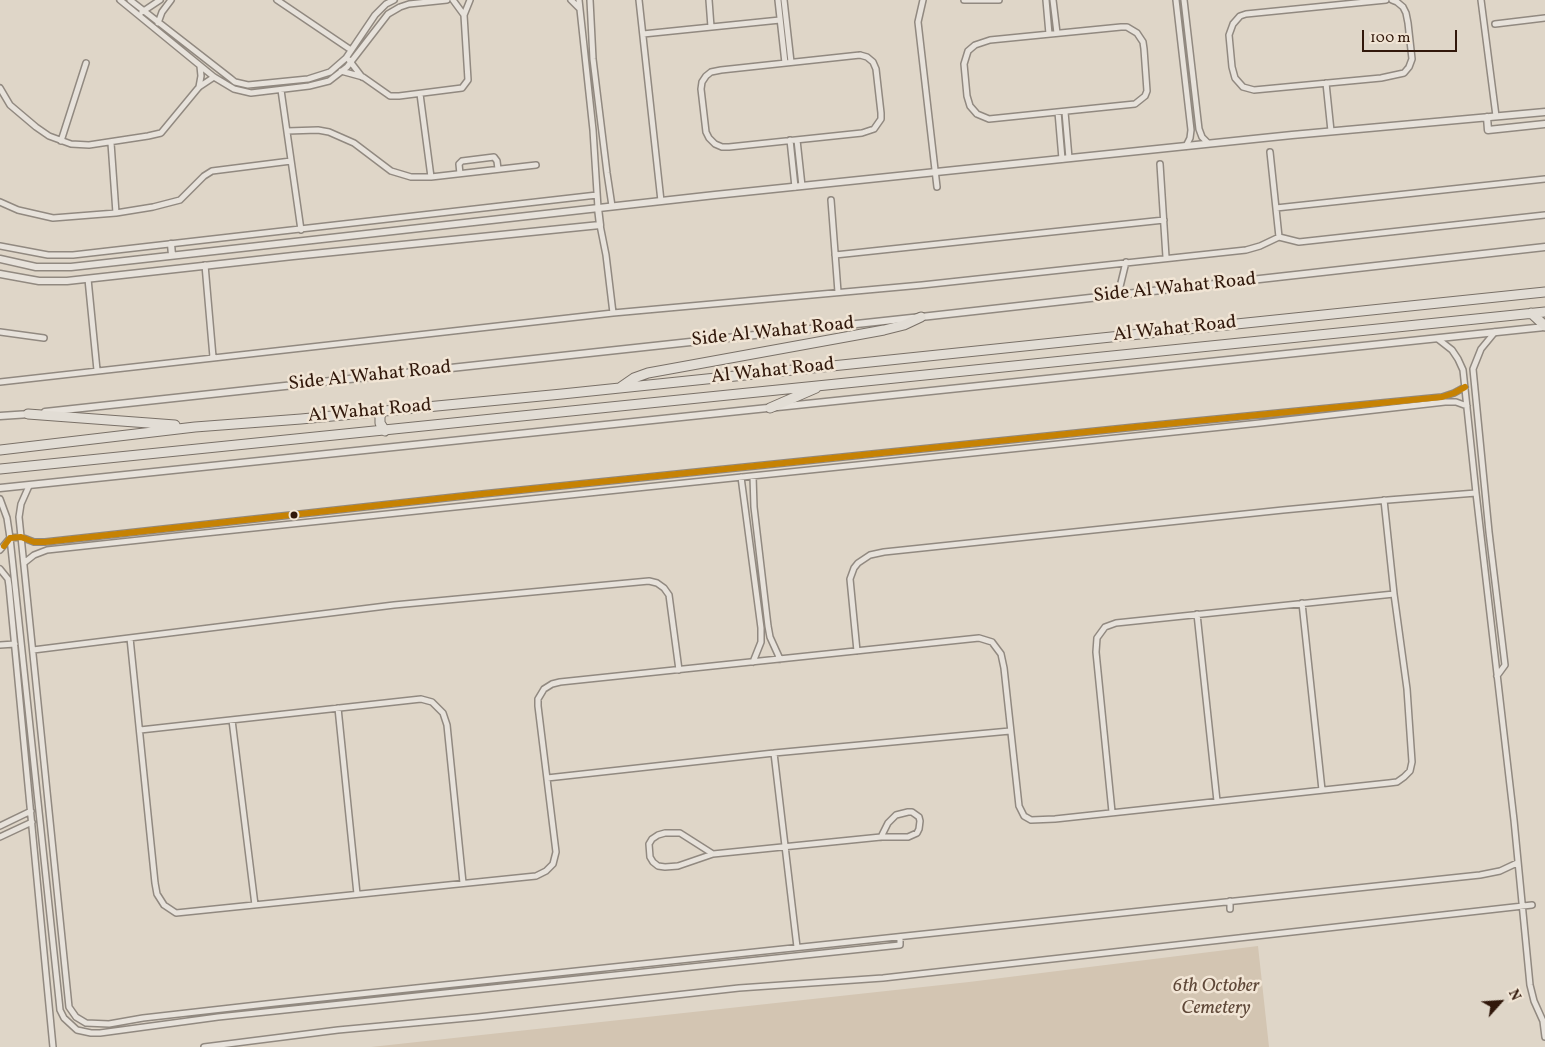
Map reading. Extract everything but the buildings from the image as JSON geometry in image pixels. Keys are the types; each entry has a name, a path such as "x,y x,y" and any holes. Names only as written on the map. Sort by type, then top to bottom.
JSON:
{"highway":[{"name":"Al Wahat Road","path":"0,450 195,427 382,411 1545,292"},
{"name":"Al Wahat Road","path":"0,469 1545,312"},
{"path":"1531,313 1545,327"},
{"path":"621,387 634,378 648,373 884,330 904,325 921,317"},
{"path":"770,408 825,384"},
{"path":"382,411 379,420 385,431"},
{"path":"28,414 195,427"}],"street":[{"path":"120,0 158,22 235,82 248,85 316,78 337,67 346,58 375,15 386,4 394,0"},
{"path":"130,0 155,28 200,66 234,89 245,92 282,90 321,84 343,72 382,19 394,9 409,4 448,0"},
{"path":"141,13 160,0"},
{"path":"155,28 162,12 171,0"},
{"path":"277,0 351,50"},
{"path":"453,0 464,15"},
{"path":"346,58 351,61 363,77 390,96 459,89 467,83 468,76 464,15 470,0"},
{"path":"571,0 579,8"},
{"path":"578,0 593,130 598,208 613,313"},
{"path":"590,0 593,59 612,206"},
{"path":"639,0 661,201"},
{"path":"708,0 711,27"},
{"path":"778,0 788,62"},
{"path":"784,0 788,62"},
{"path":"923,0 918,22 936,187"},
{"path":"964,0 999,0"},
{"path":"1046,0 1049,34"},
{"path":"1053,0 1057,33"},
{"path":"1176,0 1191,130 1186,146"},
{"path":"1184,0 1199,129 1202,137 1208,143"},
{"path":"1318,0 1319,6"},
{"path":"1386,0 1246,14 1236,19 1232,24 1229,35 1235,78 1243,87 1254,90 1392,77 1404,73 1412,59 1407,18 1403,7 1398,2 1392,0"},
{"path":"1481,0 1496,116"},
{"path":"1495,24 1545,18"},
{"path":"643,34 780,20"},
{"path":"1121,26 1132,29 1143,42 1147,78 1145,96 1135,104 989,119 981,117 973,110 968,101 964,68 964,59 968,51 979,43 990,40 1049,34 1121,26"},
{"path":"852,56 867,57 874,62 882,113 878,125 868,132 797,140 730,147 722,147 715,144 706,132 701,89 702,82 711,72 788,62 852,56"},
{"path":"199,87 200,66 205,59"},
{"path":"61,141 86,63"},
{"path":"337,67 343,72 363,77"},
{"path":"0,88 4,96 17,111 42,131 61,141 80,145 111,142 161,133 199,87 214,77"},
{"path":"1326,83 1331,131"},
{"path":"282,90 301,230"},
{"path":"420,94 431,177"},
{"path":"1058,112 1065,158"},
{"path":"1065,112 1065,158"},
{"path":"0,259 25,265 59,268 612,206 1065,158 1331,131 1545,112"},
{"path":"1487,117 1488,130 1545,124"},
{"path":"287,131 318,130 329,132 354,143 391,171 411,177 431,177 536,165"},
{"path":"790,140 799,186"},
{"path":"797,140 799,186"},
{"path":"111,142 116,213"},
{"path":"1270,152 1279,237"},
{"path":"460,174 459,164 462,161 494,157 497,161 498,169"},
{"path":"0,202 18,210 53,218 116,213 180,200 204,176 212,171 291,161"},
{"path":"1160,164 1166,257"},
{"path":"1276,208 1545,180"},
{"path":"0,246 48,255 73,255 597,195"},
{"path":"831,200 838,292"},
{"path":"0,382 613,313 932,284 1166,257 1246,250 1279,237 1299,242 1545,215"},
{"path":"835,255 1164,220"},
{"path":"0,274 39,281 67,281 600,225"},
{"path":"171,244 172,255"},
{"name":"Side Al Wahat Road","path":"0,416 921,317 1545,247"},
{"path":"1118,295 1126,262"},
{"path":"205,265 213,357"},
{"path":"88,279 97,370"},
{"path":"0,488 1545,327"},
{"path":"0,332 44,338"},
{"path":"1494,332 1480,349 1473,369 1489,532 1505,665 1497,677"},
{"path":"1438,339 1452,350 1463,370 1530,985 1534,1001 1543,1021 1545,1038"},
{"path":"1463,370 1473,369"},
{"path":"0,550 10,538 21,537 34,542 45,542 482,494 1442,397 1465,387"},
{"path":"24,563 34,555 47,550 1450,402 1467,406"},
{"path":"1344,406 1344,414"},
{"path":"1135,427 1136,436"},
{"path":"1471,440 1480,439"},
{"path":"753,476 754,515 768,626 770,637 780,659"},
{"path":"741,477 761,628 761,642 752,662"},
{"path":"617,481 618,490"},
{"path":"29,486 21,504 19,517 68,999 72,1012 80,1021 92,1024 1492,873 1518,863"},
{"path":"482,494 483,504"},
{"path":"857,651 850,579 858,562 884,552 1384,500 1476,494"},
{"path":"0,498 7,518 10,538 60,1010 64,1018 77,1030 91,1033 218,1017 900,945 900,937"},
{"path":"130,638 154,872 160,900 169,910 176,913 536,876 549,869 556,852 538,706 541,693 548,686 560,682 979,638 992,642 1001,654 1020,806 1021,812 1027,818 1036,820 1397,782 1410,771 1412,762 1408,706 1384,500"},
{"path":"7,518 19,517"},
{"path":"169,528 170,537"},
{"path":"1480,534 1489,532"},
{"path":"0,569 8,579 53,1047"},
{"path":"33,650 394,605 649,581 664,588 669,595 679,670"},
{"path":"1112,812 1096,652 1097,638 1105,627 1116,623 1394,594"},
{"path":"1302,603 1322,790"},
{"path":"1197,614 1217,801"},
{"path":"0,645 15,644"},
{"path":"140,730 421,699 432,702 443,713 447,725 463,883"},
{"path":"29,705 38,704"},
{"path":"338,708 357,894"},
{"path":"232,720 255,905"},
{"path":"548,778 774,753 1010,731"},
{"path":"774,753 797,948"},
{"path":"0,826 31,811"},
{"path":"713,854 680,833 665,833 652,839 648,851 653,862 658,866 678,866 713,854 913,835 919,829 919,817 912,812 902,812 896,815 888,823 881,837"},
{"path":"0,837 32,822"},
{"path":"1230,901 1230,909"},
{"path":"204,1047 338,1030 469,1018 739,988 883,978 1532,905"},
{"path":"657,962 658,971"},
{"path":"218,1010 218,1017"}],"green space":[{"name":"6th October Cemetery","path":"1258,946 1269,1047 371,1047 969,982"}],"transit line":[{"path":"4,546 10,538 21,537 34,542 45,542 482,494 1442,397 1465,387"}]}
